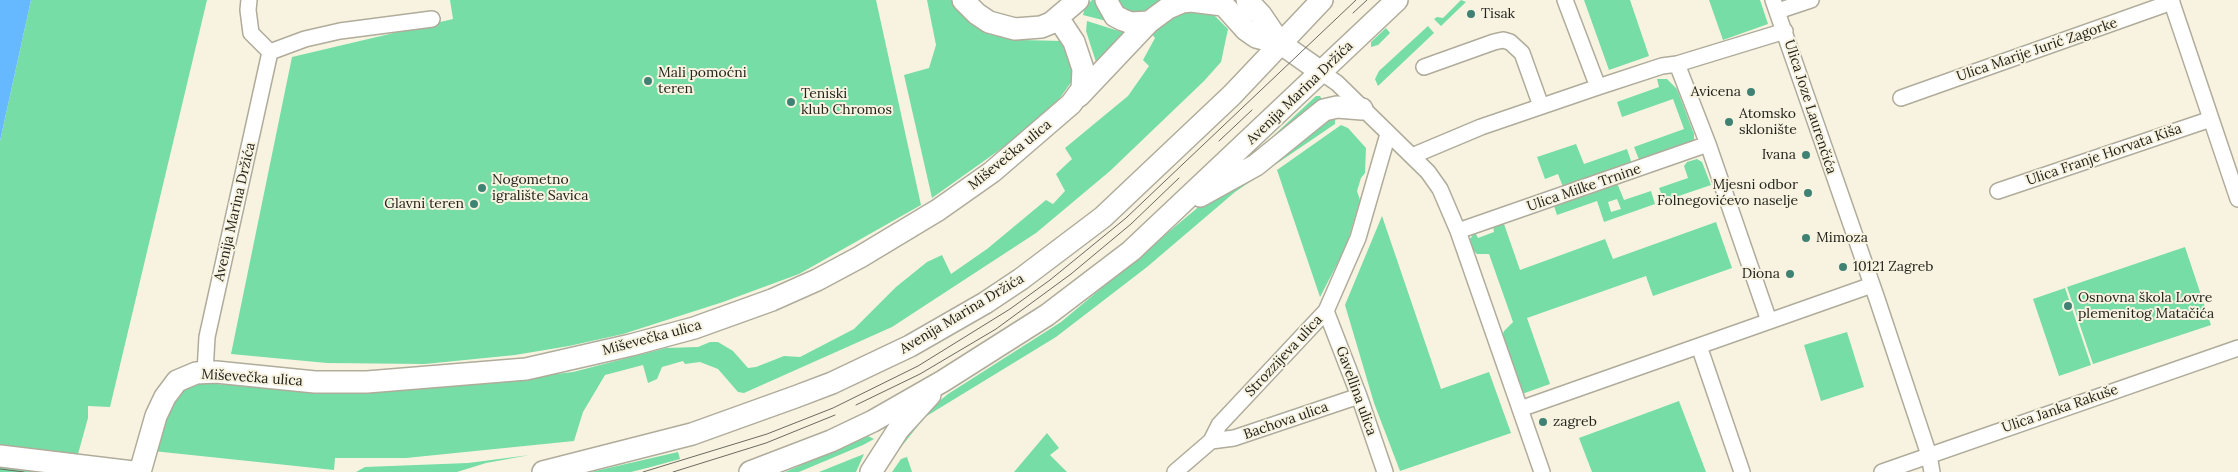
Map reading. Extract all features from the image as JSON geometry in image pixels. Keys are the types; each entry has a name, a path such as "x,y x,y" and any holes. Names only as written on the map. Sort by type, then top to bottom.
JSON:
{"main road":[{"path":"963,0 977,14 989,22 1014,29 1041,27 1058,18 1078,0"},
{"path":"1106,0 1115,16 1131,23 1149,22"},
{"path":"1247,0 1261,15 1280,43 1321,72"},
{"name":"Avenija Marina Držića","path":"543,472 692,434 832,383 910,346 985,303 1022,279 1102,217 1232,95 1322,0"},
{"name":"Avenija Marina Držića","path":"750,472 850,432 943,381 1047,315 1131,251 1180,207 1398,0"},
{"name":"Miševečka ulica","path":"132,472 170,388 186,376 204,372 314,382 409,380 526,368 631,345 694,328 772,300 816,280 914,225 992,172 1077,98 1149,22 1168,8 1182,2 1221,2"},
{"path":"1221,2 1246,30 1256,37 1280,43"},
{"path":"1058,18 1074,42 1082,61 1083,83 1077,98"},
{"path":"1180,207 1256,165 1324,110 1337,107 1362,108"},
{"path":"871,472 898,430 943,381"},
{"path":"0,456 132,472"}],"street":[{"path":"249,0 248,10 251,33 270,52 340,31 432,19"},
{"path":"1565,0 1598,87"},
{"path":"1785,31 1776,6 1811,0"},
{"path":"2172,1 2211,119 2234,173 2238,199"},
{"name":"Ulica Marije Jurić Zagorke","path":"1901,98 2172,1"},
{"name":"Ulica Joze Laurenčića","path":"1412,156 1454,137 1541,106 1662,66 1677,64 1785,31 1848,222 1872,285 1929,455 1932,472"},
{"path":"1424,67 1494,42 1503,40 1510,42 1522,53 1541,106"},
{"name":"Avenija Marina Držića","path":"204,372 207,337 270,52"},
{"path":"1677,64 1708,144 1769,321"},
{"path":"1321,72 1336,83 1412,156 1428,172 1440,189 1458,231 1542,472"},
{"name":"Ulica Franje Horvata Kiša","path":"1998,191 2211,119"},
{"name":"Strozzijeva ulica","path":"1175,472 1191,466 1211,441 1219,425 1326,311 1358,238 1388,134"},
{"name":"Ulica Milke Trnine","path":"1458,231 1708,144"},
{"path":"1520,409 1872,285"},
{"name":"Gavellina ulica","path":"1326,311 1359,396 1385,472"},
{"path":"1698,346 1742,472"},
{"name":"Ulica Janka Rakuše","path":"1882,472 2238,348"},
{"name":"Bachova ulica","path":"1211,441 1234,438 1359,396"}],"green space":[{"path":"31,0 207,0 110,407 88,406 88,418 73,472 0,472 0,141"},
{"name":"Nogometno igralište Savica","path":"450,0 876,0 921,205 799,274 723,302 623,334 569,346 515,355 425,364 327,363 231,354 292,57 453,19"},
{"path":"927,0 952,0 971,21 993,35 1021,40 1063,41 1074,59 1072,81 1060,98 1012,141 932,198 904,75 929,68 936,45"},
{"path":"1092,0 1100,0 1118,24 1083,15 1085,7"},
{"path":"1113,0 1171,0 1135,18"},
{"path":"1461,0 1466,2 1441,26 1434,19 1437,17 1443,18"},
{"path":"1584,0 1630,0 1649,56 1609,70"},
{"path":"1709,0 1760,0 1768,24 1723,40"},
{"path":"1203,10 1214,15 1228,29 1221,62 1204,81 1110,171 1036,233 892,327 744,393 738,392 718,369 700,362 685,364 683,361 662,367 657,379 648,383 643,365 605,375 583,412 574,441 406,458 335,458 334,470 153,451 171,404 178,393 188,386 202,383 303,390 438,388 573,372 666,348 698,347 710,342 718,342 733,351 748,368 756,367 784,356 800,357 854,329 896,287 927,262 942,255 951,274 987,249 1046,200 1053,204 1065,191 1056,174 1072,159 1065,148 1128,96 1149,66 1143,60 1155,38 1150,32 1169,14"},
{"path":"1087,21 1125,33 1096,62 1086,31"},
{"path":"1428,26 1434,33 1378,86 1375,79 1379,71"},
{"path":"1386,28 1390,33 1378,45 1371,47 1371,42"},
{"path":"1657,79 1667,79 1677,89 1694,134 1694,139 1691,143 1640,162 1634,147 1684,129 1673,99 1622,117 1617,102 1659,87"},
{"path":"1316,96 1320,96 1323,101 1256,152"},
{"path":"1332,118 1335,120 1335,124 1235,192 1147,267 1056,337 925,417 897,452 889,447 921,416 948,394 1061,322 1202,204 1318,123"},
{"path":"1341,125 1348,128 1366,148 1365,173 1361,178 1357,191 1360,200 1346,247 1320,297 1277,170"},
{"path":"1576,144 1584,164 1627,149 1632,164 1563,187 1558,174 1545,179 1537,157"},
{"path":"1697,159 1702,162 1711,185 1664,201 1659,188 1688,178 1684,166 1687,162"},
{"path":"1617,183 1624,200 1651,191 1655,204 1604,222 1597,201 1557,215 1553,203","holes":["1617,199 1621,209 1611,212 1608,202"]},
{"path":"1382,216 1441,389 1489,372 1511,433 1400,471 1374,403 1345,305"},
{"path":"1716,222 1732,268 1653,296 1646,276 1527,318 1550,384 1522,394 1502,337 1504,331 1513,322 1489,254 1477,254 1472,249 1470,239 1475,232 1478,238 1494,232 1493,226 1504,224 1520,270 1605,239 1613,259"},
{"path":"2185,247 2211,325 2093,364 2067,287"},
{"path":"2065,288 2091,365 2059,376 2033,299"},
{"path":"1847,332 1864,387 1821,401 1804,345"},
{"path":"1679,401 1706,472 1592,472 1579,438"},
{"path":"1047,433 1059,448 1050,455 1067,472 1014,472"},
{"path":"868,436 874,439 799,472 785,472"},
{"path":"678,452 680,459 631,472 591,472"},
{"path":"864,454 856,472 819,472"},
{"path":"530,455 486,463 457,472 356,472 365,467 468,463"},
{"path":"907,457 912,472 892,472 901,459"}],"water":[{"path":"0,0 31,0 0,141"}],"tram line":[{"path":"643,472 767,434 833,408 918,366 1010,309 1050,280 1126,218 1356,0"},
{"path":"1353,13 1367,0"},
{"path":"1219,141 1252,110"},
{"path":"856,405 920,374 996,329 1071,274 1131,224 1179,178"},
{"path":"673,472 766,443 835,415"},
{"path":"0,469 24,472"}],"place":[{"name":"Tisak","path":"1471,14"},
{"name":"Mali pomoćni teren","path":"648,81"},
{"name":"Avicena","path":"1751,92"},
{"name":"Teniski klub Chromos","path":"791,102"},
{"name":"Atomsko sklonište","path":"1729,122"},
{"name":"Ivana","path":"1806,155"},
{"name":"Nogometno igralište Savica","path":"482,188"},
{"name":"Mjesni odbor Folnegovićevo naselje","path":"1808,193"},
{"name":"Glavni teren","path":"474,204"},
{"name":"Mimoza","path":"1806,238"},
{"name":"10121 Zagreb","path":"1843,267"},
{"name":"Diona","path":"1790,274"},
{"name":"Osnovna škola Lovre plemenitog Matačića","path":"2068,306"},
{"name":"zagreb","path":"1543,422"}]}
